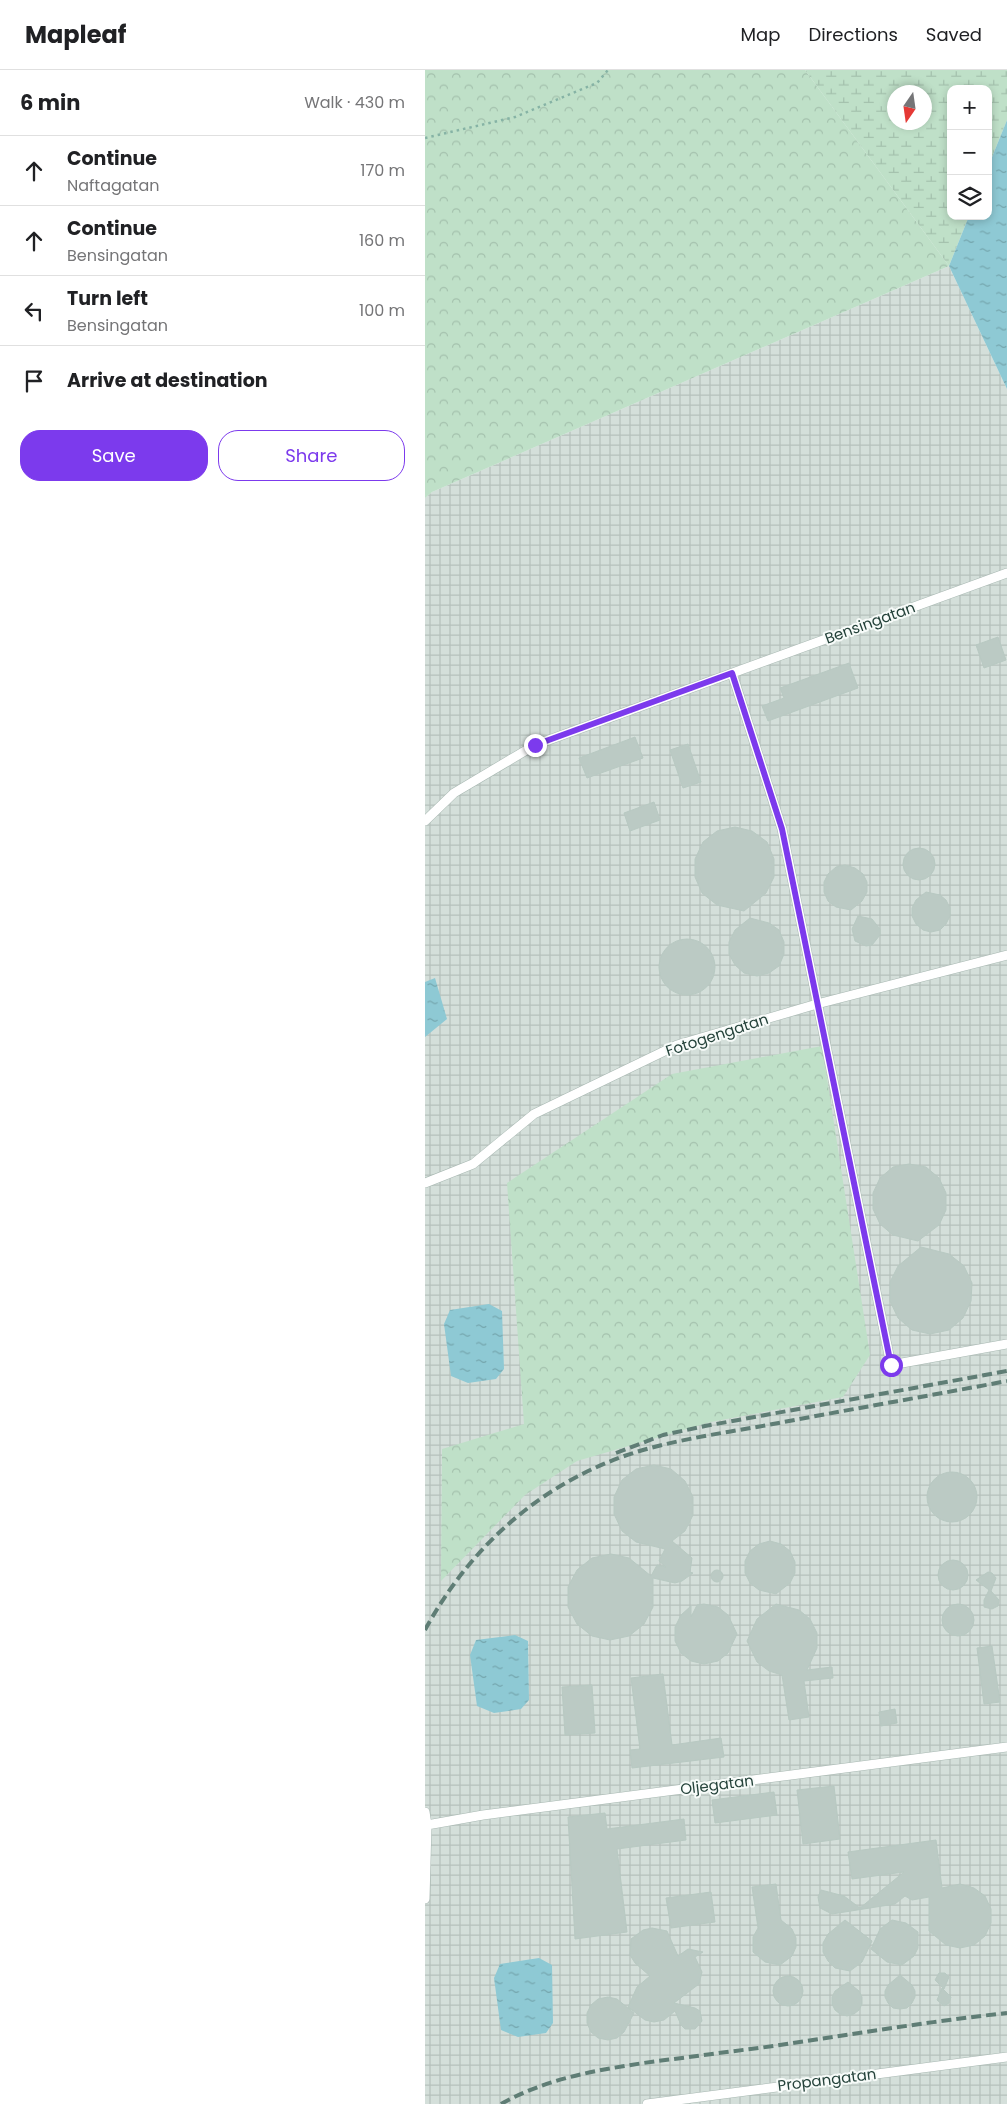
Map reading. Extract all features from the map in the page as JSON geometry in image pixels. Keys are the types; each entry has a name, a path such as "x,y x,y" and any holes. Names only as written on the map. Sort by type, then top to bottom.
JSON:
{"lane":[{"name":"Bensingatan","path":"425,821 455,793 535,745 1007,573"},
{"path":"732,673 782,829 891,1365 1007,1344"},
{"name":"Fotogengatan","path":"425,1183 473,1164 534,1114 677,1045 817,1004 1007,955"},
{"name":"Oljegatan","path":"427,1824 483,1815 1007,1747"},
{"path":"425,1812 427,1824 425,1899"},
{"name":"Propangatan","path":"647,2104 1007,2057"}],"path":[{"path":"425,138 515,117 597,83 608,70"}],"shaded area":[{"path":"949,266 1007,389 1007,2104 425,2104 425,498 432,492"}],"green space":[{"path":"425,70 805,70 949,266 432,492 425,498"},
{"path":"805,70 1007,70 1007,120 992,157 992,85 947,85 947,220 967,220 949,266"},
{"path":"822,1046 870,1355 843,1397 711,1422 577,1461 525,1495 441,1581 442,1449 524,1424 507,1183 672,1074"}],"water":[{"path":"1007,120 1007,389 949,266 967,220 992,220 992,157"},
{"path":"435,978 447,1019 425,1037 425,982"},
{"path":"489,1304 502,1311 504,1369 496,1379 468,1383 451,1376 444,1324 450,1310"},
{"path":"515,1635 528,1641 529,1700 521,1709 494,1713 477,1706 470,1655 476,1640"},
{"path":"539,1958 552,1965 553,2023 546,2033 518,2037 501,2030 494,1978 500,1964"}],"building":[{"path":"998,637 1006,660 984,668 976,645"},
{"path":"849,663 858,688 768,721 762,706 784,698 780,688"},
{"path":"635,737 643,758 587,778 579,758"},
{"path":"688,744 701,782 683,788 670,750"},
{"path":"654,802 660,820 630,831 624,813"},
{"path":"735,827 752,831 767,842 774,859 774,877 766,893 744,911 717,905 702,893 695,877 695,859 703,842 717,831"},
{"path":"919,848 925,849 930,853 934,858 934,870 930,875 925,879 919,880 913,879 908,875 904,870 903,864 904,858 908,853 913,849"},
{"path":"845,865 855,868 863,874 867,882 867,892 862,901 851,910 836,907 828,901 824,892 824,882 828,874 836,867"},
{"path":"926,892 940,895 946,900 950,908 950,916 940,930 931,932 923,930 916,924 912,916 912,908 916,900"},
{"path":"858,916 872,919 880,929 880,935 872,945 866,946 855,941 852,929"},
{"path":"750,918 769,923 779,930 784,942 784,954 779,966 769,973 757,976 744,973 735,965 729,954 729,942 735,930"},
{"path":"687,939 702,944 710,952 715,967 710,982 702,990 687,995 672,990 664,982 659,967 664,952 672,944"},
{"path":"909,1164 926,1167 939,1178 946,1193 946,1210 939,1225 918,1241 893,1235 880,1224 873,1209 873,1193 880,1178 893,1167"},
{"path":"921,1247 949,1254 964,1266 972,1283 971,1301 963,1318 949,1330 930,1334 912,1330 898,1318 890,1301 890,1282 898,1266"},
{"path":"654,1465 671,1469 685,1481 693,1497 693,1515 685,1531 672,1541 692,1558 690,1572 693,1573 682,1581 675,1583 653,1578 653,1607 644,1624 629,1636 610,1640 592,1636 577,1624 568,1607 568,1587 577,1570 592,1558 611,1554 629,1558 651,1576 657,1565 666,1567 659,1561 665,1549 636,1542 622,1531 614,1514 614,1497 622,1480 636,1469"},
{"path":"952,1472 961,1474 972,1483 977,1497 975,1506 966,1517 952,1522 943,1520 932,1511 927,1497 929,1488 938,1477"},
{"path":"770,1541 781,1544 790,1551 795,1562 795,1573 790,1583 776,1594 759,1590 750,1583 745,1573 745,1561 750,1551 759,1544"},
{"path":"953,1560 964,1564 968,1575 964,1586 953,1590 942,1586 938,1575 942,1564"},
{"path":"715,1570 719,1570 723,1576 719,1582 715,1582 711,1578 711,1574"},
{"path":"988,1572 992,1573 996,1578 991,1591 999,1600 998,1606 992,1609 984,1607 984,1600 989,1590 976,1580"},
{"path":"704,1604 718,1607 728,1615 737,1634 728,1653 718,1661 704,1664 691,1661 681,1653 675,1641 675,1627 681,1615 691,1606 691,1617 697,1605"},
{"path":"776,1604 799,1610 810,1619 817,1633 817,1648 807,1670 832,1667 833,1678 804,1681 809,1717 789,1720 782,1675 769,1671 757,1662 747,1641 757,1619"},
{"path":"958,1604 964,1605 969,1609 973,1614 973,1626 969,1631 964,1635 958,1636 952,1635 947,1631 943,1626 942,1620 943,1614 947,1609 952,1605"},
{"path":"992,1646 1000,1702 984,1704 977,1648"},
{"path":"663,1674 672,1745 721,1738 724,1757 632,1768 630,1750 640,1749 631,1678"},
{"path":"592,1685 595,1733 565,1735 562,1687"},
{"path":"895,1709 897,1723 881,1726 879,1712"},
{"path":"834,1786 840,1839 803,1844 797,1790"},
{"path":"774,1792 777,1815 715,1823 712,1800"},
{"path":"605,1813 607,1829 684,1819 686,1840 617,1849 627,1932 575,1939 568,1817"},
{"path":"936,1840 942,1888 960,1884 974,1888 985,1896 991,1909 991,1923 985,1936 974,1945 960,1948 946,1945 929,1931 929,1897 912,1900 905,1896 895,1904 832,1914 820,1908 818,1897 821,1890 844,1896 860,1908 904,1872 852,1879 848,1852"},
{"path":"776,1884 781,1920 792,1929 796,1938 796,1947 792,1956 780,1965 765,1962 753,1952 753,1937 758,1928 752,1887"},
{"path":"711,1892 715,1922 671,1928 666,1898"},
{"path":"845,1920 872,1941 862,1962 850,1971 835,1968 823,1952 823,1943 828,1934"},
{"path":"892,1920 906,1923 918,1932 918,1948 914,1956 902,1965 887,1962 871,1949 880,1929"},
{"path":"652,1928 667,1931 678,1956 688,1949 703,1952 695,1957 702,1972 699,1984 674,2003 700,2011 702,2021 695,2029 685,2029 681,2025 675,2011 664,2020 654,2022 645,2020 628,2007 637,1987 650,1976 635,1963 630,1955 631,1939 643,1930"},
{"path":"939,1973 945,1973 949,1977 944,1989 935,1980"},
{"path":"900,1975 912,1985 915,1997 907,2008 900,2009 893,2008 888,2003 885,1991 888,1985"},
{"path":"788,1976 799,1980 803,1991 799,2002 788,2006 777,2002 773,1991 777,1980"},
{"path":"848,1982 859,1991 862,1997 862,2004 854,2014 847,2016 835,2010 832,2004 832,1997 835,1991"},
{"path":"942,1988 951,1997 949,2003 944,2006 937,2000"},
{"path":"608,1997 617,1999 634,2013 624,2032 617,2038 608,2040 598,2038 591,2032 587,2023 587,2013 591,2005 598,1999"}],"railway":[{"path":"616,1453 663,1435 705,1426 1007,1371"},
{"path":"425,1630 444,1598 465,1569 489,1542 544,1496 608,1462 660,1445 1007,1381"},
{"path":"501,2104 538,2087 577,2075 617,2067 1007,2013"}],"route":[{"path":"535,745 732,673 782,829 891,1365"}]}
